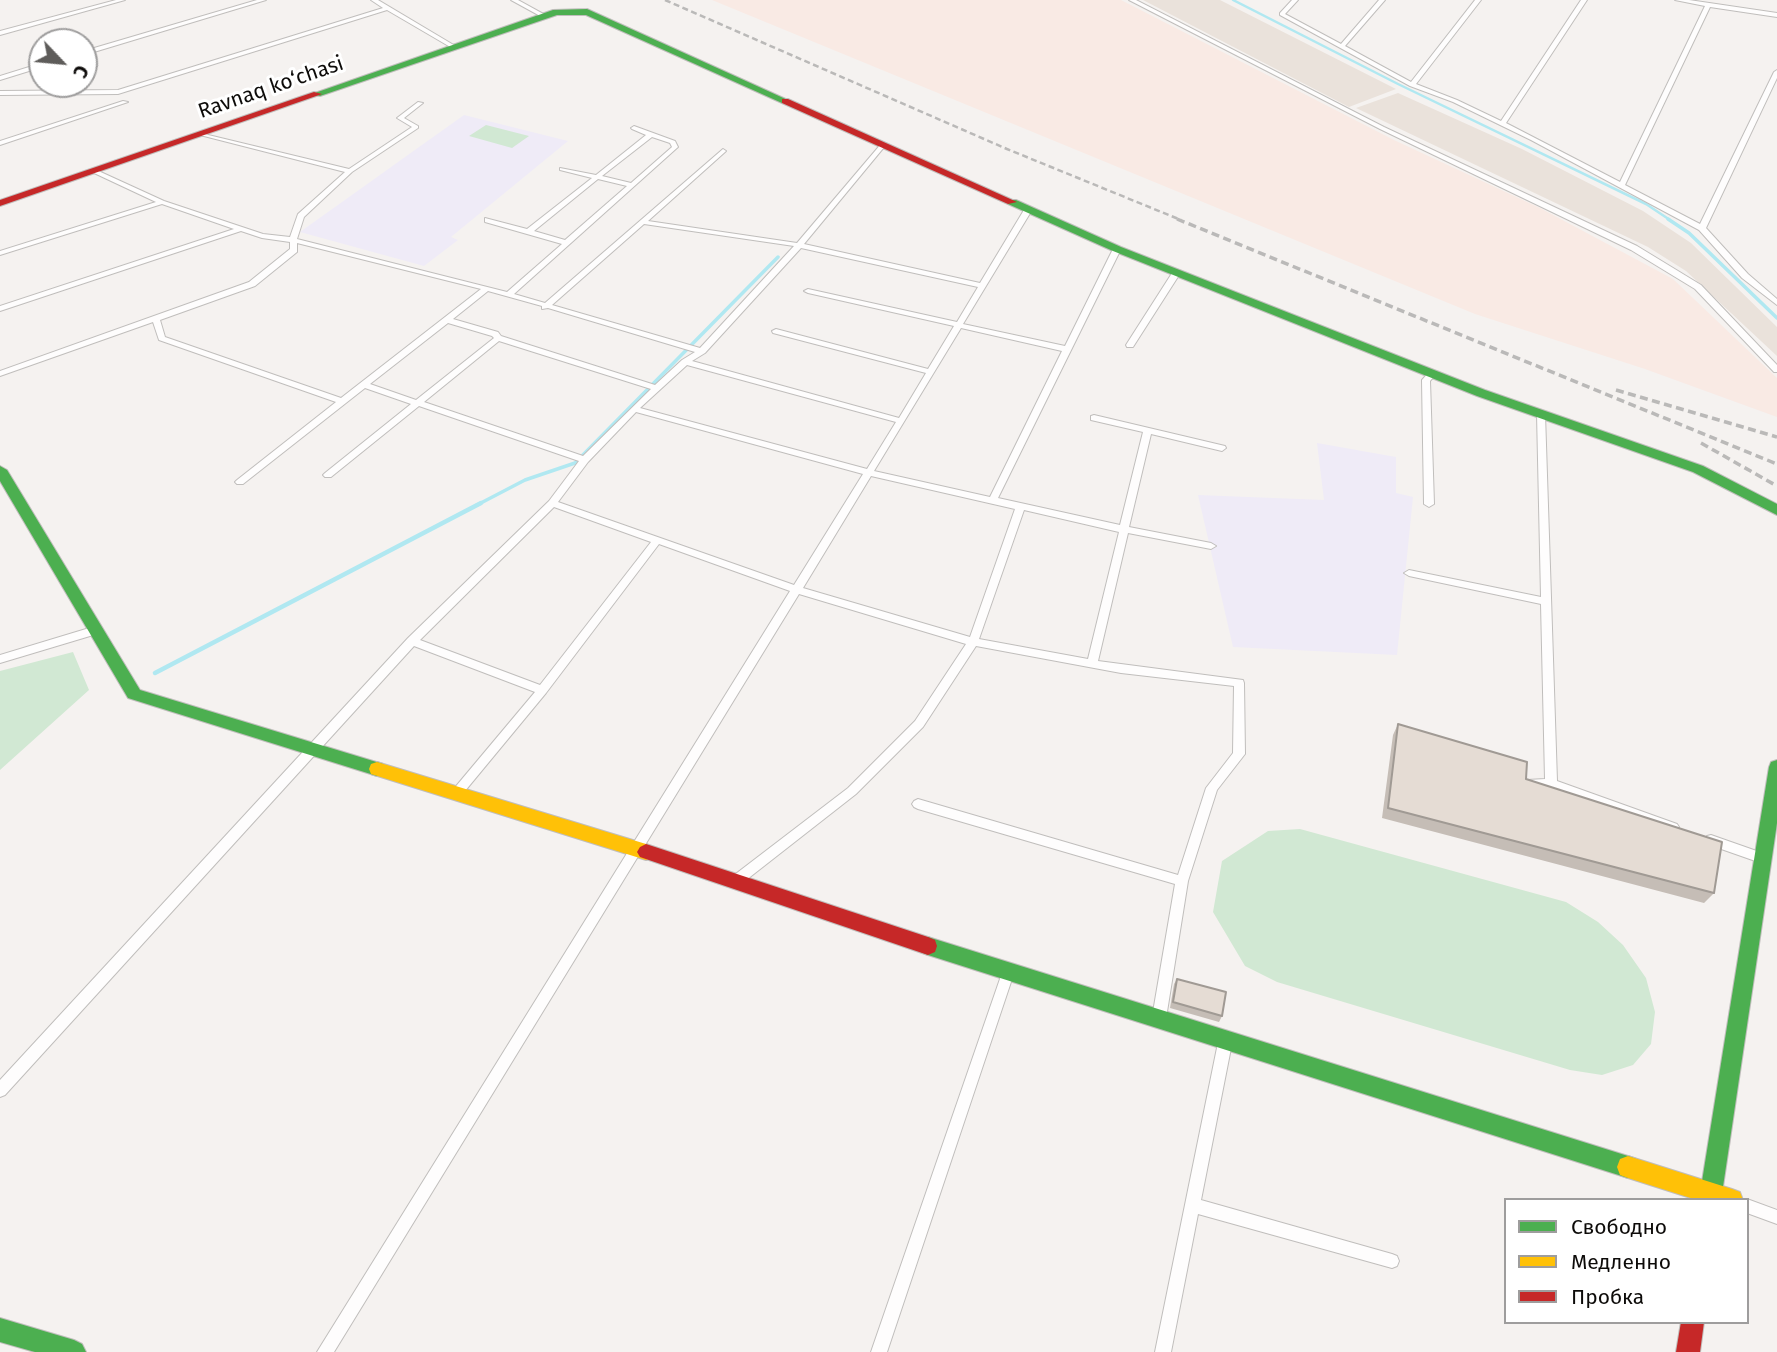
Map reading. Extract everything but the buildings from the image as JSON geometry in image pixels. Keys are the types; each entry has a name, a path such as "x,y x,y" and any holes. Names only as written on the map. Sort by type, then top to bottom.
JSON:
{"street":[{"path":"0,33 122,0"},
{"path":"98,49 263,0"},
{"path":"373,0 454,47"},
{"path":"514,0 550,14 579,10 603,17 1117,249 1432,374 1698,469 1777,510"},
{"path":"1132,0 1381,128 1634,247 1698,287 1777,370"},
{"path":"1295,0 1282,14 1412,85 1502,125 1622,184 1702,228 1745,276 1777,303"},
{"path":"1342,46 1382,0"},
{"path":"1412,85 1478,0"},
{"path":"1502,125 1584,0"},
{"path":"1678,0 1708,6 1725,3 1777,15"},
{"path":"1622,184 1708,6"},
{"path":"0,93 118,92 387,8"},
{"name":"Ravnaq ko‘chasi","path":"0,203 550,14"},
{"path":"0,78 28,69"},
{"path":"1702,228 1777,72"},
{"path":"0,143 125,102"},
{"path":"0,373 252,284 294,250 293,240 301,216 350,171 416,127 400,118 420,103"},
{"path":"508,295 676,147 673,142 634,128"},
{"path":"202,134 350,171"},
{"path":"528,232 651,134"},
{"path":"0,1090 412,641 552,503 585,460 634,409 685,362 702,351 799,245 883,145"},
{"path":"545,307 723,151"},
{"path":"562,169 632,185"},
{"path":"94,171 162,202 262,236 293,240 486,288 702,351"},
{"path":"0,253 162,202"},
{"path":"325,1352 797,590 1028,210"},
{"path":"488,220 567,243"},
{"path":"642,222 799,245 982,286"},
{"path":"0,309 241,229"},
{"path":"992,501 1065,349 1117,249"},
{"path":"1130,345 1177,271"},
{"path":"240,482 486,288"},
{"path":"808,291 1065,349"},
{"path":"155,318 162,338 343,402"},
{"path":"448,320 657,388"},
{"path":"776,331 930,372"},
{"path":"328,475 498,338"},
{"path":"685,362 901,421"},
{"path":"1429,504 1426,380 1432,374"},
{"path":"365,385 585,460"},
{"path":"634,409 869,473 1122,530 1211,546"},
{"path":"1541,414 1551,783"},
{"path":"1094,418 1222,448"},
{"path":"1092,663 1148,430"},
{"path":"0,470 134,694 737,880 1008,973 1226,1038 1711,1196 1777,767"},
{"path":"552,503 797,590 973,642 1092,663 1239,683 1239,754 1212,788 1182,881 1159,1018"},
{"path":"737,880 852,791 919,724 973,642 1021,506"},
{"path":"456,794 542,690 657,540"},
{"path":"1409,573 1547,602"},
{"path":"0,659 96,630"},
{"path":"412,641 542,690"},
{"path":"1531,783 1551,783 1681,829"},
{"path":"918,804 1182,881"},
{"path":"1693,834 1764,859"},
{"path":"879,1352 1008,973"},
{"path":"1163,1352 1226,1038"},
{"path":"1193,1205 1392,1261"},
{"path":"1749,1207 1777,1217"},
{"path":"1688,1352 1693,1324"},
{"path":"0,1330 74,1352"}],"shaded area":[{"path":"712,0 1121,0 1394,140 1540,208 1673,279 1777,378 1777,417 1645,369 1475,314"},
{"path":"1143,0 1220,0 1396,89 1349,107"},
{"path":"1398,93 1522,149 1643,211 1691,243 1777,327 1777,356 1686,271 1648,247 1356,108"},
{"path":"464,115 568,141 451,237 458,240 424,266 300,232"},
{"path":"1317,443 1396,457 1396,493 1413,497 1397,655 1233,647 1198,495 1324,500"}],"green space":[{"path":"486,125 529,136 512,148 469,136"},
{"path":"73,652 89,690 0,770 0,671"},
{"path":"1300,829 1566,902 1598,922 1623,945 1646,978 1655,1012 1651,1044 1633,1065 1602,1075 1570,1070 1277,982 1245,966 1213,912 1222,861 1268,831"}],"waterway":[{"path":"1233,0 1398,84 1646,204 1670,220"},
{"path":"1668,219 1689,233 1777,318"},
{"path":"477,505 525,480 575,463 778,257"},
{"path":"155,673 481,503"}],"railway":[{"path":"665,0 1007,149 1181,220"},
{"path":"1177,219 1777,464"},
{"path":"1616,390 1777,437"},
{"path":"1701,443 1777,486"}],"traffic: fast":[{"path":"317,94 556,12 587,12 785,101"},
{"path":"1012,202 1117,249 1481,393 1698,469 1777,510"},
{"path":"0,470 134,694 377,769"},
{"path":"1710,1198 1777,767"},
{"path":"928,946 1628,1167"},
{"path":"0,1330 74,1352"}],"traffic: slow":[{"path":"377,769 646,852"},
{"path":"1628,1167 1726,1198"}],"traffic: jam":[{"path":"0,203 317,94"},
{"path":"785,101 1012,202"},
{"path":"646,852 928,946"},
{"path":"1688,1352 1693,1324"}]}
